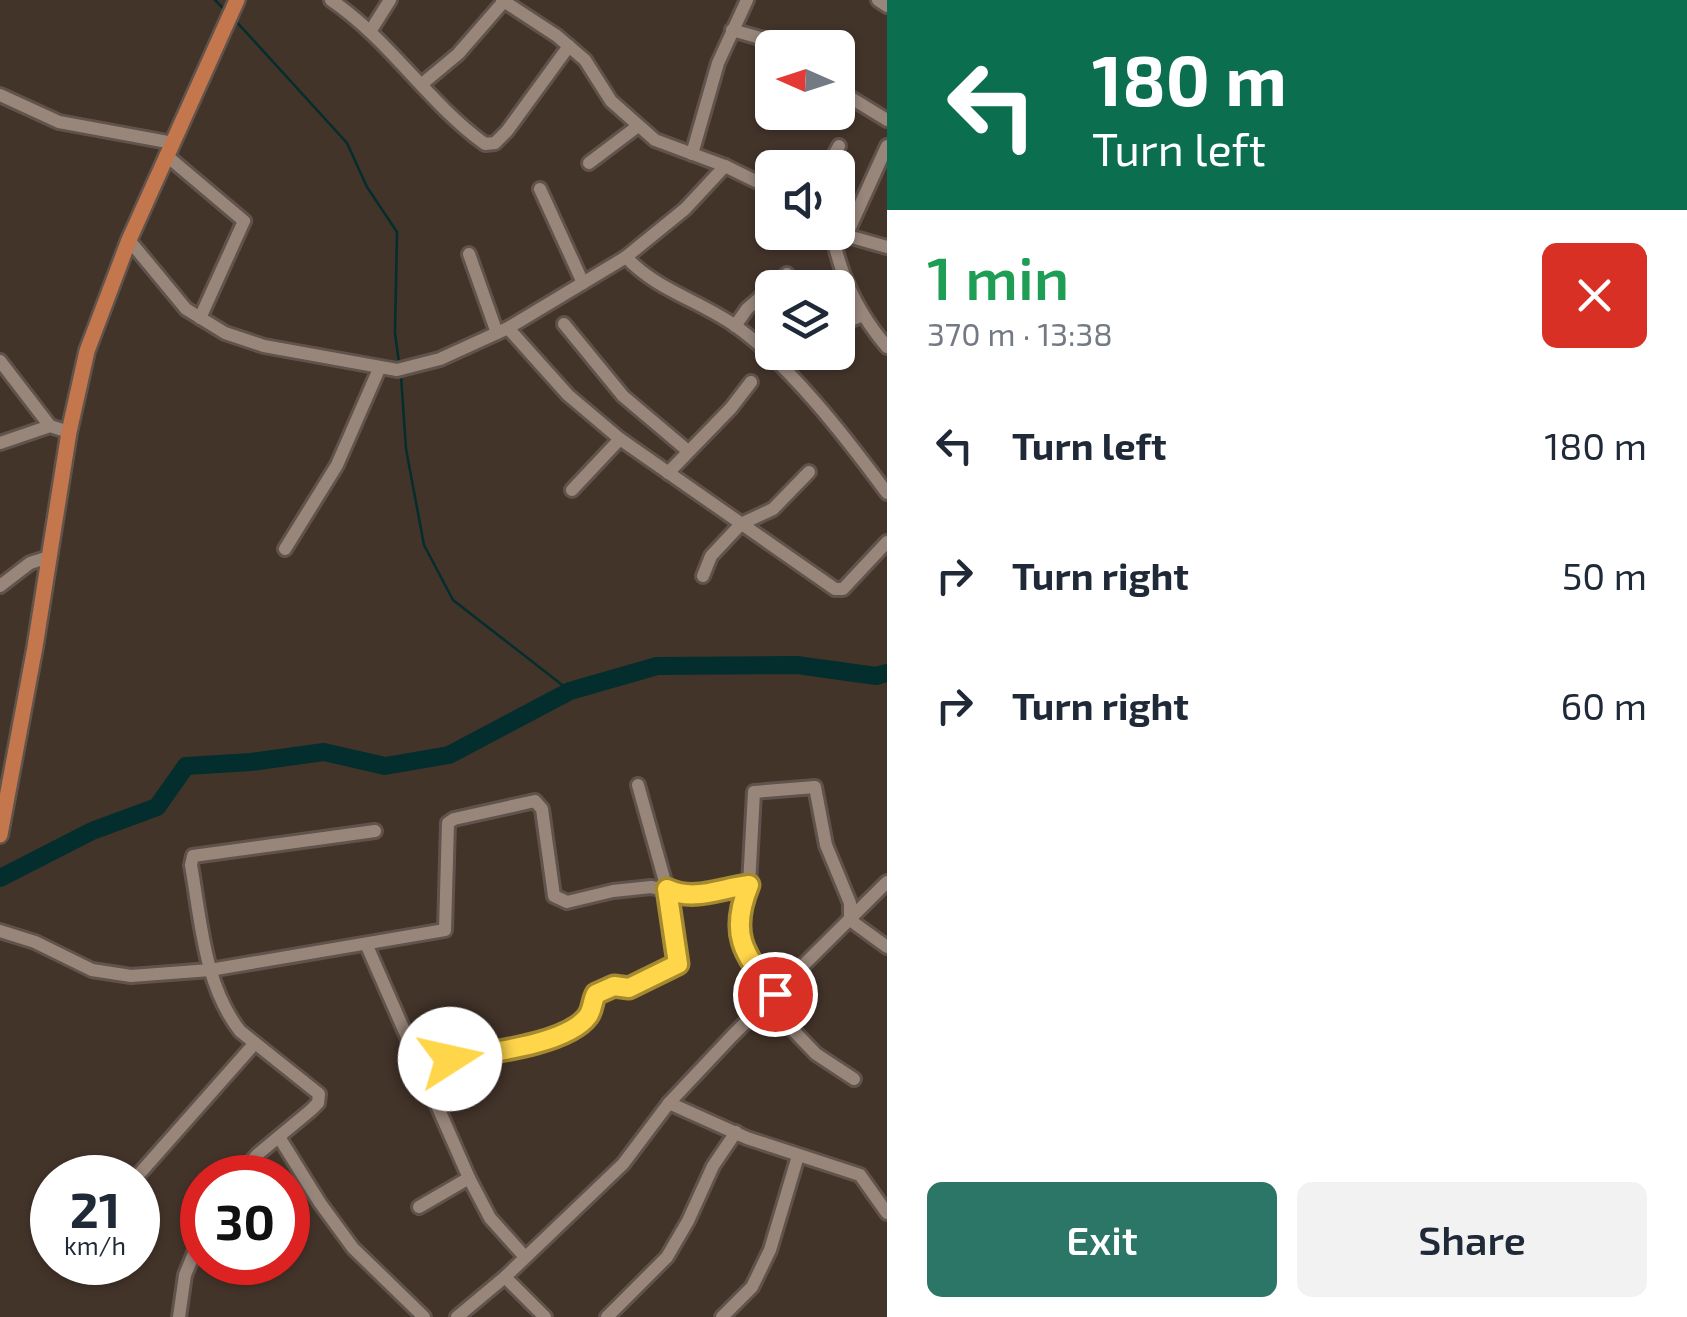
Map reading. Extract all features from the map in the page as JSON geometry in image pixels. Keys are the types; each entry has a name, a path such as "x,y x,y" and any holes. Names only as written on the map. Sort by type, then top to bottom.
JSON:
{"main road":[{"path":"0,835 87,350 129,240 232,11"}],"street":[{"path":"331,0 371,30 485,144 495,143 507,132 569,46"},
{"path":"371,30 390,0"},
{"path":"422,84 458,54 504,0 585,60 612,102 638,126 667,146 755,181"},
{"path":"692,154 718,63 747,0"},
{"path":"878,0 887,6"},
{"path":"732,30 755,36"},
{"path":"0,94 59,122 170,150 244,221 200,318"},
{"path":"855,100 887,120"},
{"path":"589,163 638,126"},
{"path":"837,150 839,146"},
{"path":"855,204 887,146"},
{"path":"129,240 177,299 225,332 264,346 388,370 440,359 502,330 626,258 685,209 725,166"},
{"path":"540,188 583,283"},
{"path":"855,237 887,246"},
{"path":"839,250 839,266 862,316 887,347"},
{"path":"469,254 502,330 620,439 740,524 835,589 843,588 887,542"},
{"path":"626,258 654,281 735,326 755,343"},
{"path":"735,326 755,302"},
{"path":"855,319 862,316"},
{"path":"564,324 623,396 688,452"},
{"path":"0,361 50,426"},
{"path":"285,549 388,370"},
{"path":"786,370 887,493"},
{"path":"668,473 751,382"},
{"path":"0,443 50,426 70,432"},
{"path":"572,490 620,439"},
{"path":"703,576 711,556 740,524 773,508 809,472"},
{"path":"0,586 30,563 50,558"},
{"path":"419,1065 523,1047 555,1036 585,1020 596,994 614,986 629,988 678,964 667,889 638,785"},
{"path":"850,920 850,903 826,845 815,787 754,792 749,885 740,913 740,944 771,999 816,1054 854,1079"},
{"path":"0,932 34,942 92,970 156,976 367,946 444,930 448,823 535,802 542,809 554,896 559,900 567,902 613,890 667,889 696,896 749,885"},
{"path":"260,1155 318,1103 319,1094 230,1019 210,970 191,865 193,856 376,831"},
{"path":"457,1317 505,1277 623,1164 669,1104 887,882"},
{"path":"850,920 887,948"},
{"path":"367,946 469,1178 490,1218 525,1257"},
{"path":"156,1155 254,1043"},
{"path":"669,1104 798,1156 860,1175 887,1213"},
{"path":"607,1317 667,1257 713,1166 736,1132"},
{"path":"279,1137 353,1248 424,1317"},
{"path":"722,1317 752,1287 770,1250 798,1156"},
{"path":"419,1207 469,1178"},
{"path":"505,1277 545,1317"},
{"path":"180,1317 184,1285"}],"waterway":[{"path":"215,0 225,10"},
{"path":"234,19 347,143 367,187 397,232 395,333 399,363"},
{"path":"401,376 406,449 424,545 453,600 570,691"},
{"path":"0,878 92,831 157,807 186,766 324,752 385,766 449,755 570,691 657,666 797,665 876,676 887,673"}],"route":[{"path":"450,1059 523,1047 555,1036 585,1020 596,994 614,986 629,988 673,968 678,964 678,956 667,889 696,896 749,885 740,913 740,944 775,994"}]}
